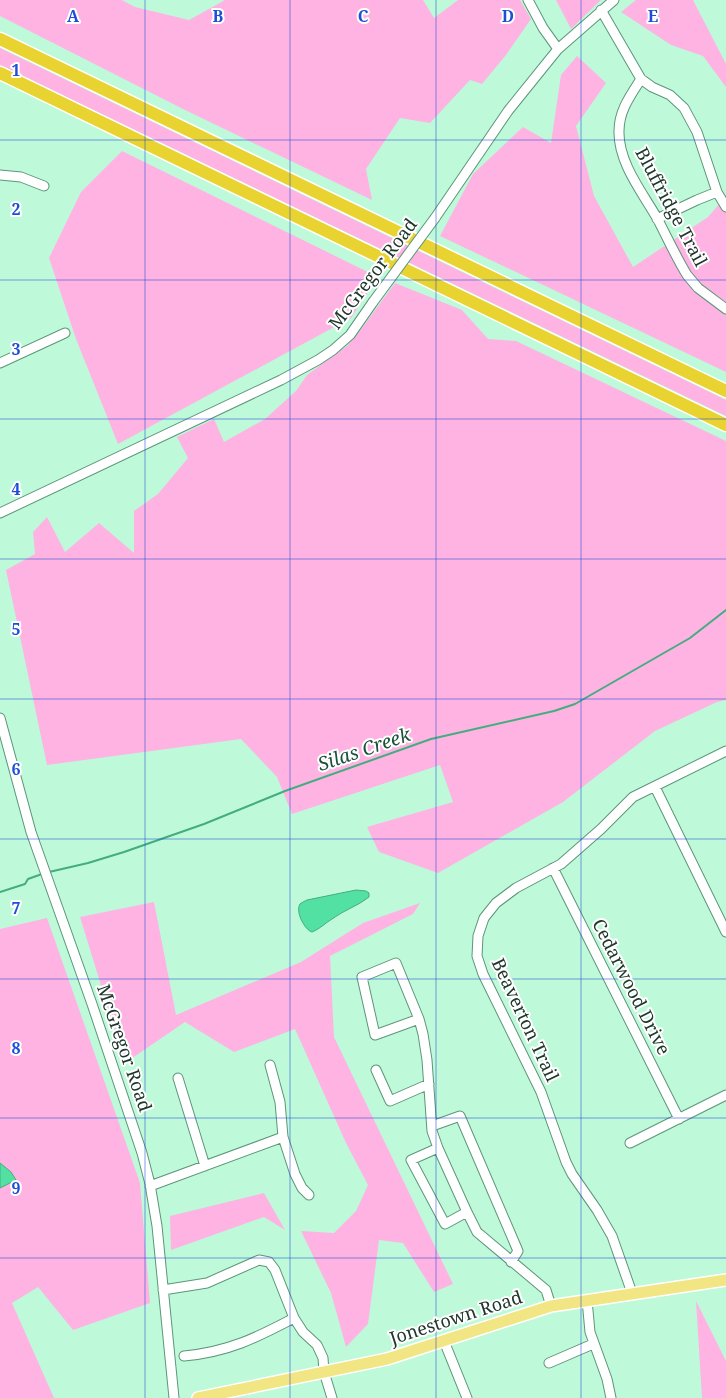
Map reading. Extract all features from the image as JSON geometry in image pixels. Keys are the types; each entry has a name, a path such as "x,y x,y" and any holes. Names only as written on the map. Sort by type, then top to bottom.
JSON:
{"highway":[{"path":"0,38 726,391"},
{"path":"0,73 726,425"}],"main road":[{"name":"Jonestown Road","path":"198,1398 386,1359 552,1306 726,1280"}],"street":[{"path":"528,0 543,28 558,50"},
{"name":"McGregor Road","path":"0,513 272,384 318,360 350,335 435,218 508,111 558,50 614,0"},
{"path":"601,10 641,79 652,87 670,95 684,108 697,132 717,192 726,207"},
{"name":"Bluffridge Trail","path":"641,79 624,108 620,124 620,140 627,164 687,275 698,288 726,309"},
{"path":"0,175 21,177 44,186"},
{"path":"657,219 717,192"},
{"path":"0,363 65,332"},
{"name":"McGregor Road","path":"0,718 31,832 142,1153 157,1226 174,1398"},
{"name":"Beaverton Trail","path":"632,1293 612,1236 597,1210 582,1191 566,1162 542,1092 489,988 478,956 478,936 488,911 504,896 553,868 601,829 618,810 634,797 726,751"},
{"path":"655,787 726,932"},
{"name":"Cedarwood Drive","path":"553,868 679,1119"},
{"path":"419,1019 375,1036 362,977 396,963 419,1019 423,1034 432,1126 438,1148 467,1212 477,1232 546,1290 552,1306"},
{"path":"270,1065 280,1102 283,1137 295,1174 302,1188 309,1195"},
{"path":"376,1070 390,1101 429,1084"},
{"path":"178,1078 204,1166"},
{"path":"630,1142 726,1096"},
{"path":"432,1126 460,1116 518,1251 511,1262"},
{"path":"150,1186 283,1137"},
{"path":"438,1148 411,1160 445,1224 467,1212"},
{"path":"163,1290 207,1283 259,1260 269,1262 275,1270 294,1318 303,1332 317,1344 323,1358 324,1372 332,1398"},
{"path":"588,1300 589,1328 593,1344 605,1373 610,1398"},
{"path":"184,1356 227,1349 255,1339 294,1318"},
{"path":"444,1341 467,1398"},
{"path":"549,1363 593,1344"}],"shaded area":[{"path":"0,0 122,0 135,7 189,20 225,0 423,0 434,18 458,0 520,0 531,19 506,55 482,84 470,80 430,123 400,118 366,169 372,200 183,109 0,16"},
{"path":"556,0 601,0 571,29"},
{"path":"636,0 693,0 726,64 726,87 703,56 671,45 621,12"},
{"path":"0,48 726,400 726,416 0,65"},
{"path":"577,56 606,83 576,126 594,196 633,267 708,217 726,196 726,372 440,236 473,174 523,127 551,143 561,75"},
{"path":"122,151 378,277 351,318 118,444 76,339 49,258 81,192"},
{"path":"395,283 462,310 488,339 516,341 726,441 726,700 717,702 655,731 563,802 438,873 379,852 367,827 453,802 440,765 292,814 277,777 241,739 47,765 6,570 35,554 33,532 47,517 65,552 99,523 134,553 134,511 158,494 188,458 177,437 214,419 224,442 265,419 296,391 307,375 347,346"},
{"path":"356,890 366,891 369,893 369,897 318,929 312,932 309,931 300,916 299,907 301,903 307,900"},
{"path":"154,902 176,1015 301,962 363,923 420,903 413,914 330,956 334,1037 453,1284 434,1292 403,1243 379,1240 368,1324 346,1347 331,1293 301,1231 334,1233 356,1211 368,1185 346,1143 295,1029 234,1052 185,1022 125,1063 80,917"},
{"path":"47,918 140,1183 150,1303 73,1330 38,1287 12,1303 54,1398 0,1398 0,929"},
{"path":"0,1163 11,1172 16,1180 0,1188"},
{"path":"264,1193 285,1230 264,1217 171,1250 170,1216"},
{"path":"696,1301 726,1361 726,1398 702,1398"}],"waterway":[{"name":"Silas Creek","path":"49,872 124,852 204,824 285,791 431,739 554,711 575,704 690,638 726,610"},
{"name":"Silas Creek","path":"0,892 25,884 28,879 42,874"}]}
